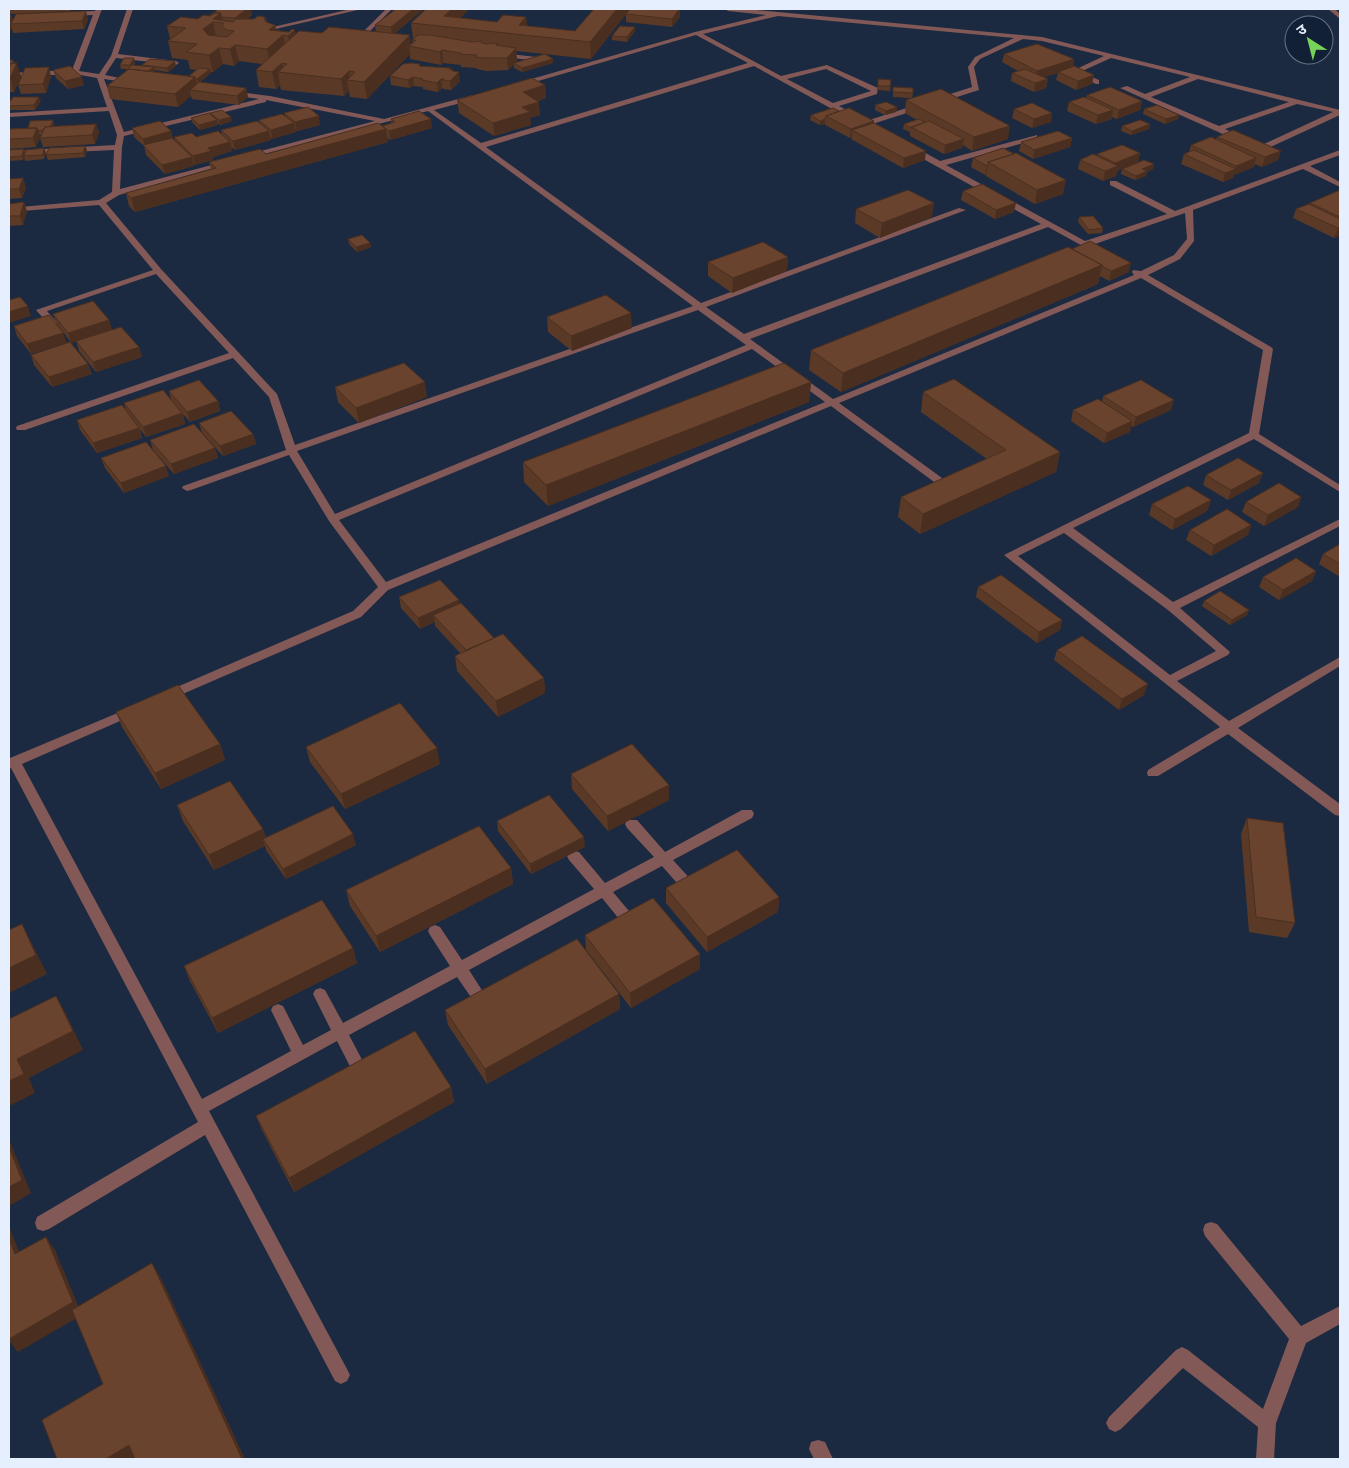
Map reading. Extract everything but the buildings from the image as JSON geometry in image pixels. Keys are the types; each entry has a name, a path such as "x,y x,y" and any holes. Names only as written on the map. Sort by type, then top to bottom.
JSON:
{"street":[{"path":"100,77 114,56 130,9"},
{"path":"267,29 358,9"},
{"path":"359,39 388,9"},
{"path":"728,9 1042,39 1340,111"},
{"path":"1331,9 1340,17"},
{"path":"62,14 98,11 74,72"},
{"path":"506,87 697,33 777,14"},
{"path":"697,33 870,127 976,88 971,67 977,58 1022,37"},
{"path":"350,38 369,40"},
{"path":"496,54 536,59"},
{"path":"114,56 176,63"},
{"path":"1096,82 1074,72 1110,56"},
{"path":"480,146 754,64"},
{"path":"780,78 827,68 875,90 874,92 832,106"},
{"path":"9,75 74,72 138,82"},
{"path":"100,77 110,110 121,135 118,147 116,193"},
{"path":"1144,96 1197,77"},
{"path":"1124,88 1254,146 1263,147 1340,111"},
{"path":"223,92 270,98 383,121"},
{"path":"9,210 101,202 116,193 477,95"},
{"path":"121,135 270,98"},
{"path":"1219,129 1298,101"},
{"path":"429,109 949,488"},
{"path":"9,114 110,110"},
{"path":"939,164 1034,137"},
{"path":"898,142 1109,257"},
{"path":"9,153 118,147"},
{"path":"1085,244 1190,209 1340,152"},
{"path":"1304,166 1340,185"},
{"path":"1113,183 1174,214"},
{"path":"101,202 158,271 274,396 292,451 332,519 384,587"},
{"path":"158,700 356,614 384,587 1141,275 1177,257 1191,239 1190,209"},
{"path":"187,488 700,306 962,210"},
{"path":"743,338 1048,224"},
{"path":"1125,266 1268,349 1254,435"},
{"path":"52,323 41,310 158,271"},
{"path":"332,519 754,346"},
{"path":"21,428 235,354"},
{"path":"1254,435 1340,489"},
{"path":"1254,435 1010,556 1228,727 1340,811"},
{"path":"1172,607 1340,522"},
{"path":"1065,528 1172,607 1224,652 1169,680"},
{"path":"1153,773 1340,661"},
{"path":"140,707 11,763 199,1108 341,1375"},
{"path":"199,1108 747,814"},
{"path":"632,824 689,887"},
{"path":"574,856 629,921"},
{"path":"435,931 482,1002"},
{"path":"320,994 360,1070"},
{"path":"278,1010 300,1054"},
{"path":"43,1223 208,1125"},
{"path":"1211,1230 1299,1337"},
{"path":"1265,1459 1267,1423 1299,1337 1340,1315"},
{"path":"1115,1423 1182,1356 1267,1423"}]}
